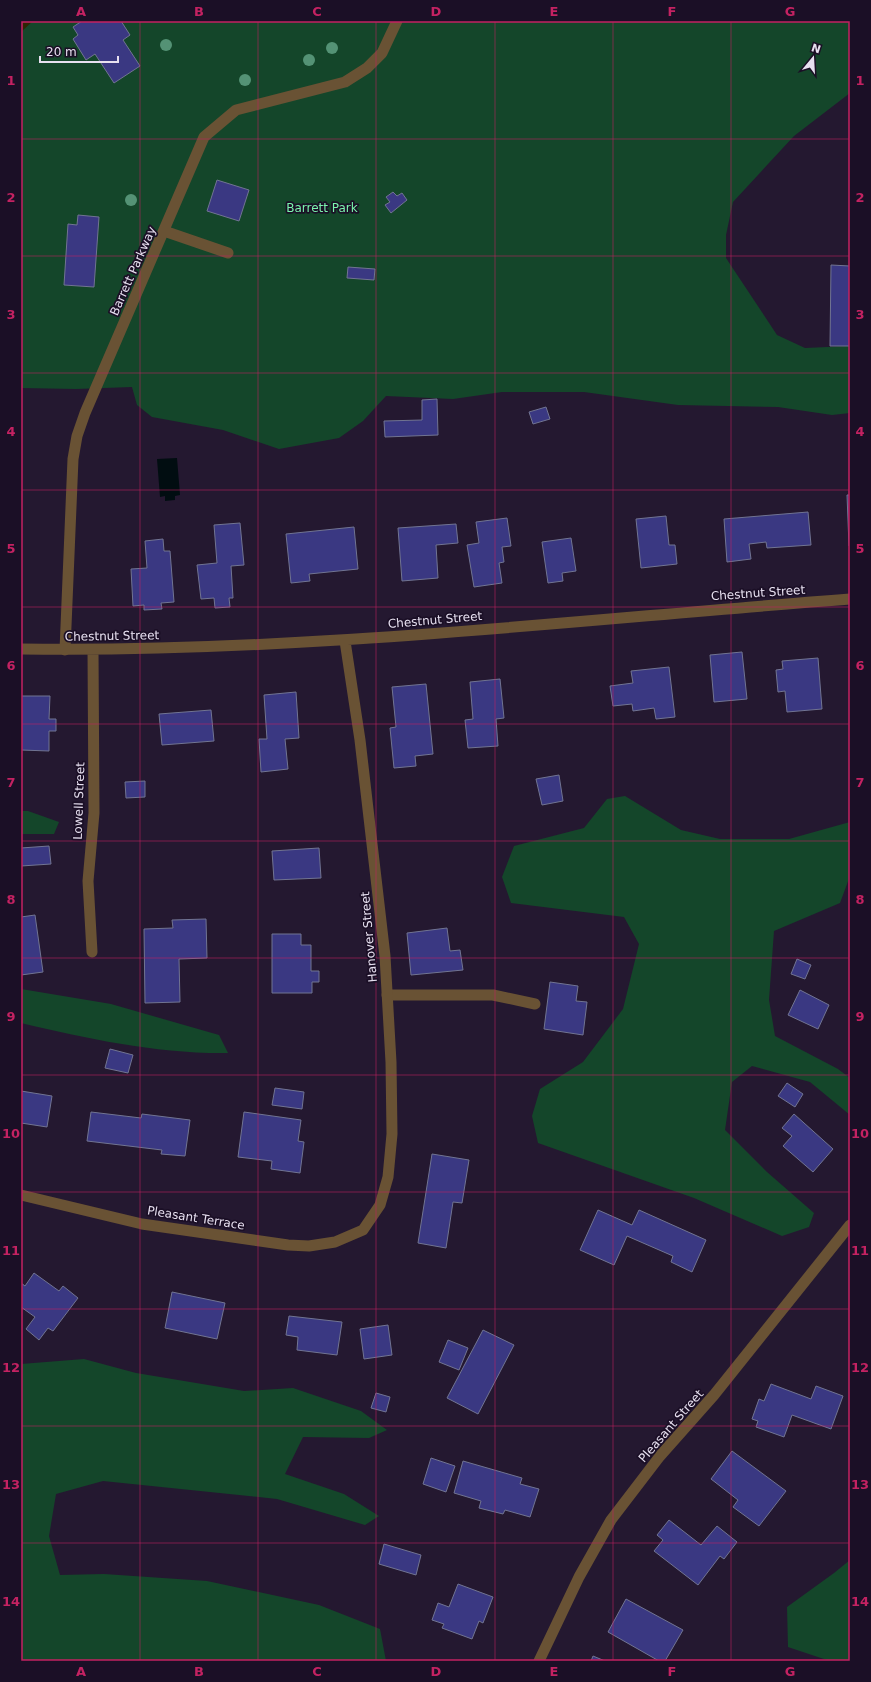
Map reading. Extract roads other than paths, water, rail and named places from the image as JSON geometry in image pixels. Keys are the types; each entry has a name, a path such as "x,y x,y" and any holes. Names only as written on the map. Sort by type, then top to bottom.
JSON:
{"street":[{"name":"Barrett Parkway","path":"65,650 73,459 77,436 99,379 204,137 236,110 345,82 367,68 382,53 397,21"},
{"path":"164,231 228,253"},
{"name":"Chestnut Street","path":"21,649 93,650 345,641 850,599"},
{"name":"Hanover Street","path":"345,641 363,763 384,948 391,1078 392,1134 388,1177 380,1205 365,1227"},
{"name":"Lowell Street","path":"92,952 88,881 94,813 93,650"},
{"path":"387,995 493,995 535,1004"},
{"name":"Pleasant Terrace","path":"21,1195 142,1224 288,1245 309,1246 335,1242 363,1230 365,1227"},
{"name":"Pleasant Street","path":"539,1661 579,1577 611,1520 660,1456 714,1395 850,1225"}],"park label":[{"name":"Barrett Park","path":"322,208"}]}
